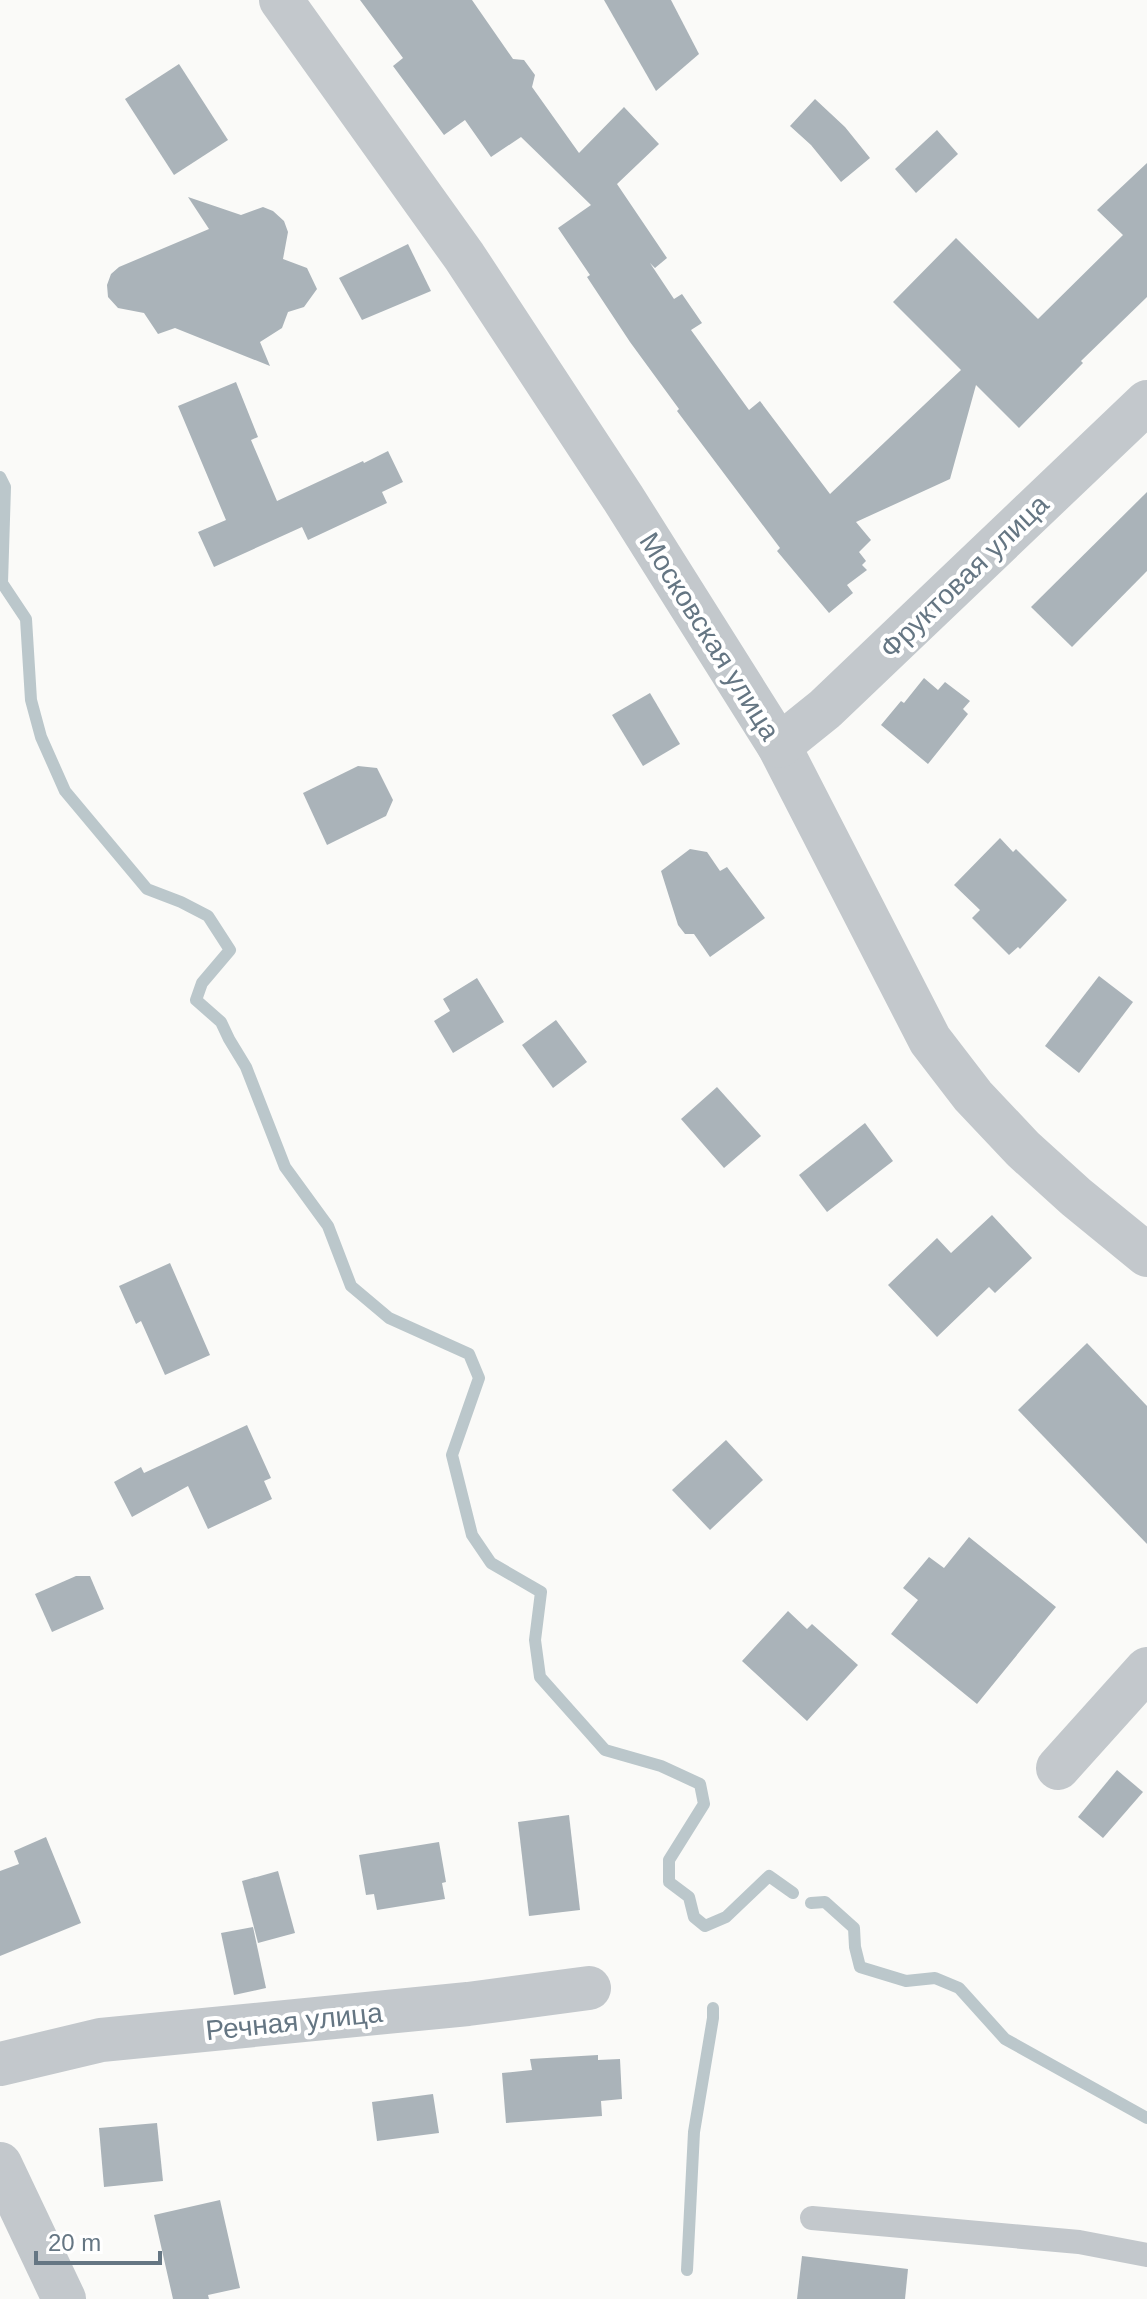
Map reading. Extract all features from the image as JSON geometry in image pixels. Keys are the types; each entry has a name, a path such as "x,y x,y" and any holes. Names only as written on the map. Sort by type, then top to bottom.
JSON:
{"street":[{"name":"Московская улица","path":"281,0 464,256 623,498 779,746 930,1040 973,1096 1023,1149 1147,1255"},
{"name":"Фруктовая улица","path":"779,746 825,709 1147,402"},
{"path":"1058,1768 1147,1669"},
{"name":"Речная улица","path":"0,2064 101,2040 468,2004 589,1988"},
{"path":"0,2164 64,2299"}],"lane":[{"path":"812,2218 1079,2242 1147,2255"}],"building":[{"path":"360,0 472,0 513,59 524,60 535,75 532,87 579,153 624,107 659,144 617,184 667,258 655,268 650,263 674,299 682,294 702,323 691,330 749,410 760,401 830,494 961,370 893,302 956,238 1038,319 1123,235 1097,210 1147,163 1147,297 1081,361 1083,363 1019,428 976,385 950,479 856,522 871,540 859,552 866,561 862,565 867,570 847,585 853,593 829,613 777,551 780,548 677,411 679,409 630,342 558,228 591,205 521,137 491,157 465,120 444,135 393,66 403,58"},
{"path":"604,0 671,0 699,54 656,91"},
{"path":"179,64 228,140 174,175 125,99"},
{"path":"815,99 845,127 870,158 841,182 811,145 790,126"},
{"path":"937,130 958,154 916,193 895,169"},
{"path":"188,197 241,215 263,207 273,211 284,221 288,232 283,259 307,268 317,289 304,307 288,312 282,328 260,342 270,366 175,328 158,334 144,313 118,308 108,297 107,285 111,274 119,267 209,229"},
{"path":"408,244 431,291 362,320 339,278"},
{"path":"236,382 258,437 251,440 277,501 388,451 403,482 382,492 387,503 308,540 302,527 214,567 198,532 226,520 178,406"},
{"path":"1147,492 1147,571 1072,647 1031,607"},
{"path":"924,678 938,690 945,682 970,701 963,709 968,714 928,764 881,725"},
{"path":"650,693 680,744 643,766 612,715"},
{"path":"358,766 377,768 393,800 386,816 327,845 303,793"},
{"path":"1000,838 1013,852 1016,849 1067,900 1020,949 1018,947 1009,955 972,918 980,910 954,885"},
{"path":"690,849 707,852 720,871 727,867 765,918 710,957 694,934 685,934 678,925 661,871"},
{"path":"1099,976 1133,1002 1079,1073 1045,1046"},
{"path":"477,978 504,1022 453,1053 434,1021 450,1011 443,999"},
{"path":"556,1020 587,1062 553,1088 522,1045"},
{"path":"717,1087 761,1136 724,1168 681,1119"},
{"path":"865,1123 893,1161 827,1212 799,1175"},
{"path":"992,1215 1032,1258 995,1293 989,1287 937,1337 888,1285 937,1238 951,1253"},
{"path":"170,1263 210,1355 165,1375 141,1321 136,1324 119,1286"},
{"path":"1087,1343 1147,1406 1147,1544 1018,1410"},
{"path":"247,1425 271,1478 264,1481 272,1499 208,1529 188,1486 132,1517 114,1482 141,1467 144,1473"},
{"path":"726,1440 763,1480 710,1530 672,1490"},
{"path":"969,1537 1056,1607 977,1704 891,1634 918,1600 903,1588 929,1557 944,1568"},
{"path":"76,1576 90,1576 104,1609 52,1632 35,1594"},
{"path":"788,1611 807,1629 812,1624 858,1665 807,1721 742,1661"},
{"path":"1117,1770 1143,1792 1103,1838 1078,1817"},
{"path":"569,1815 580,1910 529,1916 518,1822"},
{"path":"46,1837 81,1923 0,1956 0,1871 19,1864 14,1851"},
{"path":"439,1842 446,1882 442,1883 445,1899 377,1910 374,1894 366,1895 359,1855"},
{"path":"278,1871 295,1933 258,1943 242,1881"},
{"path":"253,1927 266,1988 234,1995 221,1933"},
{"path":"598,2055 598,2060 620,2059 622,2099 601,2101 602,2116 506,2123 502,2073 532,2070 530,2059"},
{"path":"433,2094 439,2133 377,2141 372,2102"},
{"path":"157,2123 163,2181 104,2187 99,2128"},
{"path":"220,2200 240,2288 208,2295 209,2299 173,2299 154,2215"},
{"path":"802,2256 908,2269 905,2299 797,2299"}],"waterway":[{"path":"0,477 5,487 2,583 26,619 31,700 41,737 65,791 147,889 208,916 230,950 202,983 196,1000 221,1022 246,1067 285,1167 328,1226 351,1286 389,1318 469,1354 479,1378 452,1455 472,1535 491,1563 541,1592 535,1640 540,1677 605,1750 661,1766 700,1784 704,1804 669,1860 669,1882 689,1897 694,1917 705,1926 726,1917 769,1876 793,1893"},
{"path":"811,1903 825,1902 854,1928 860,1967 906,1981 935,1978 959,1988 1005,2039 1147,2118"},
{"path":"687,2270 694,2132 713,2008"}]}
